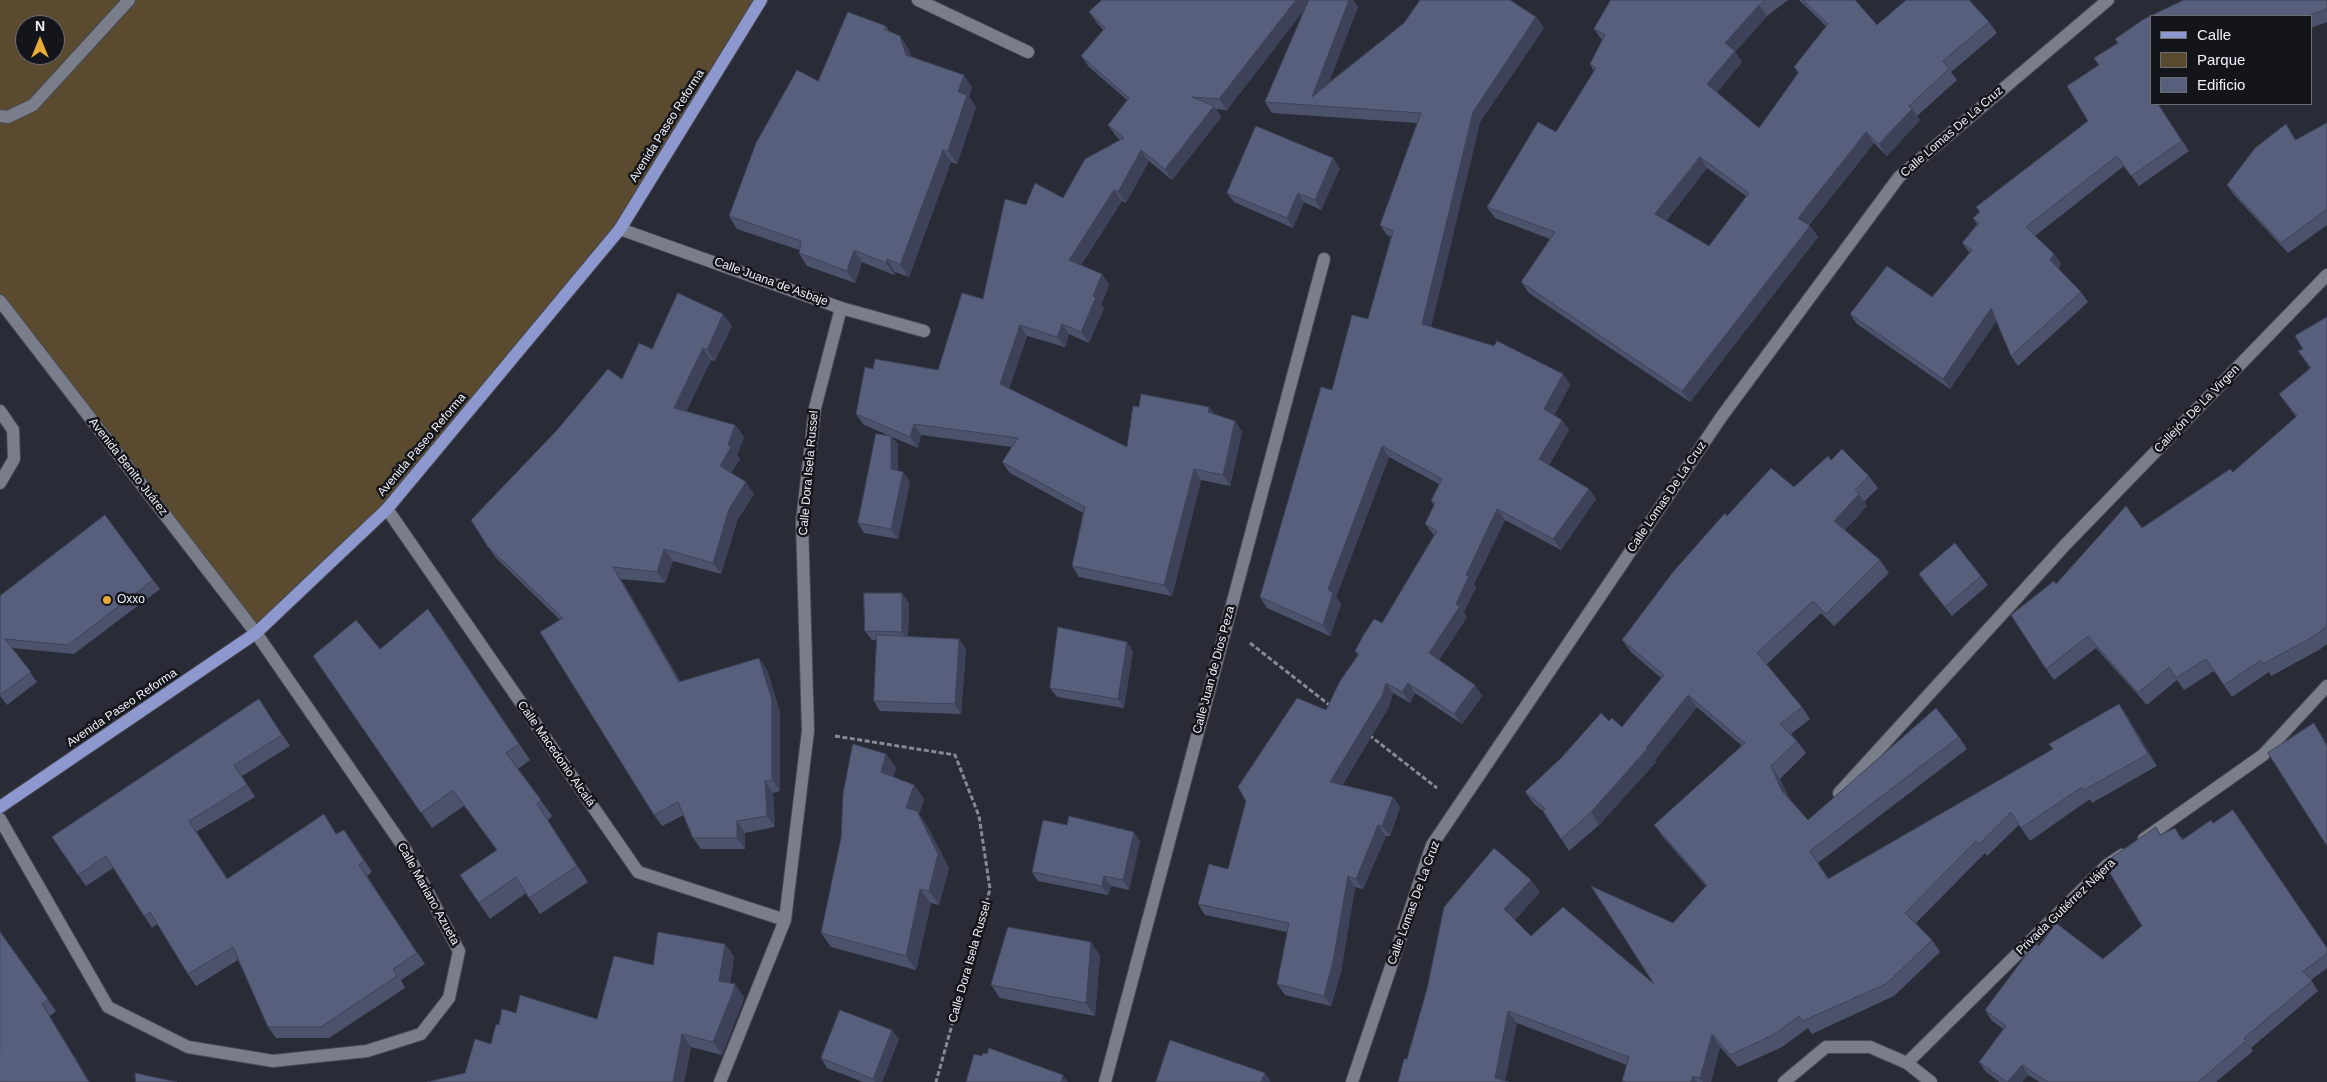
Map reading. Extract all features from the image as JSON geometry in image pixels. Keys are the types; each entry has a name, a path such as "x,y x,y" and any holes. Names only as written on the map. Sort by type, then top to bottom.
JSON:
{"main road":[{"name":"Avenida Paseo Reforma","path":"0,807 256,633 387,509 620,228 761,0"}],"street":[{"path":"0,116 8,117 33,105 129,0"},
{"path":"918,0 1028,52"},
{"name":"Calle Lomas De La Cruz","path":"1352,1082 1432,845 1722,416 1899,177 2108,0"},
{"name":"Calle Juana de Asbaje","path":"620,228 842,308 924,330"},
{"name":"Calle Juan de Dios Peza","path":"1105,1082 1324,259"},
{"name":"Callejón De La Virgen","path":"1839,793 2066,544 2327,275"},
{"name":"Avenida Benito Juárez","path":"0,301 256,633"},
{"name":"Calle Dora Isela Russel","path":"720,1082 785,920 808,731 802,522 815,408 842,308"},
{"path":"0,411 13,430 14,459 0,483"},
{"name":"Calle Macedonio Alcalá","path":"387,509 638,872 785,920"},
{"name":"Calle Mariano Azueta","path":"0,819 108,1007 188,1047 273,1062 367,1051 421,1034 449,998 459,951 405,849 256,633"},
{"name":"Privada Gutiérrez Nájera","path":"1907,1064 2107,865 2263,755 2327,686"},
{"path":"1784,1082 1826,1047 1870,1047 1907,1064 1931,1082"}],"path":[{"path":"1226,624 1335,709"},
{"name":"Calle Dora Isela Russel","path":"808,731 956,755 980,816 990,889 936,1082"},
{"path":"1366,733 1459,805"}],"green space":[{"path":"0,0 761,0 620,229 387,509 256,633 0,301"}],"building":[{"path":"1102,0 1296,0 1219,99 1192,97 1214,106 1165,169 1141,150 1118,192 1114,190 1069,260 1102,274 1093,296 1096,297 1081,332 1062,324 1057,337 1020,325 1000,384 1127,447 1133,406 1139,407 1141,394 1209,407 1208,412 1235,421 1223,475 1194,469 1164,585 1072,566 1085,507 1002,462 1018,438 914,424 910,437 856,414 865,367 873,369 875,359 938,370 962,293 983,299 1005,199 1026,205 1035,183 1063,198 1085,159 1124,138 1108,125 1129,98 1081,56 1105,28 1089,12"},
{"path":"1309,0 1349,0 1312,97 1404,23 1420,0 1510,0 1536,17 1473,112 1422,324 1494,346 1497,341 1563,374 1544,409 1562,420 1539,459 1589,489 1553,539 1497,509 1466,575 1469,576 1456,604 1460,606 1429,653 1475,685 1454,714 1408,683 1402,692 1386,683 1382,696 1330,782 1393,797 1382,826 1378,825 1356,879 1348,876 1333,961 1324,996 1277,984 1289,923 1198,904 1209,864 1228,869 1246,801 1238,787 1297,698 1326,710 1340,681 1359,654 1355,651 1363,636 1374,619 1382,623 1437,531 1425,524 1435,503 1431,501 1442,479 1382,446 1328,589 1333,593 1323,625 1260,597 1321,387 1332,390 1352,315 1368,319 1393,231 1380,225 1421,113 1265,102"},
{"path":"1611,0 1766,0 1759,5 1725,43 1735,51 1707,84 1759,128 1799,72 1794,67 1828,24 1803,0 1855,0 1877,25 1906,0 1969,0 1989,22 1943,61 1949,69 1909,106 1912,109 1879,144 1866,132 1798,218 1810,226 1682,391 1521,282 1555,232 1487,207 1538,122 1556,132 1596,68 1590,64 1605,35 1594,29","holes":["1700,157 1749,193 1709,246 1655,214"]},
{"path":"2184,0 2327,0 2327,9 2310,15 2152,15"},
{"path":"848,12 886,26 884,29 900,36 906,55 964,75 958,92 967,95 948,151 943,150 900,265 887,259 886,263 854,250 847,271 799,253 801,241 729,216 756,143 797,70 818,81"},
{"path":"2150,16 2150,105 2159,105 2182,141 2131,176 2117,156 2026,227 2054,254 2050,260 2081,292 2011,356 1991,308 1943,379 1850,314 1887,266 1932,297 1972,250 1962,243 1979,223 1973,218 1980,212 1976,207 2088,121 2067,86 2099,65 2094,58 2118,43 2115,39"},
{"path":"2327,123 2327,209 2281,243 2227,185 2255,148 2286,124 2295,140"},
{"path":"1256,126 1333,158 1315,200 1298,193 1287,218 1227,193"},
{"path":"678,293 723,314 707,350 703,348 674,408 735,425 728,445 731,447 720,466 746,482 729,509 713,563 664,549 657,572 613,567 679,682 759,658 772,700 772,780 765,781 767,816 737,821 737,838 693,838 678,802 654,815 540,632 563,618 488,547 471,520 558,429 608,369 622,379 639,343 652,349"},
{"path":"2327,317 2326,627 2311,638 2263,664 2261,660 2224,685 2206,659 2176,678 2169,667 2138,693 2088,636 2046,669 2011,615 2054,581 2056,584 2126,506 2142,528 2230,469 2233,472 2297,416 2279,394 2311,368 2298,351 2303,349 2295,336"},
{"path":"876,434 891,436 891,469 903,472 891,529 858,523"},
{"path":"1842,449 1869,476 1855,490 1859,494 1834,521 1880,560 1826,614 1813,601 1757,653 1802,707 1780,724 1797,741 1771,766 1782,791 1808,820 1936,708 1959,737 1810,851 1828,879 2053,749 2049,744 2119,704 2148,754 2084,790 2082,787 2021,828 2011,812 1979,844 1976,841 1905,913 1932,940 1886,984 1803,1021 1799,1016 1773,1035 1730,1055 1712,1034 1700,1078 1693,1076 1691,1082 1622,1081 1629,1057 1508,1011 1495,1078 1509,1082 1398,1082 1404,1059 1407,1059 1427,989 1444,907 1494,848 1531,880 1504,909 1531,936 1563,907 1654,984 1591,886 1673,923 1707,885 1654,825 1745,743 1688,695 1647,749 1591,812 1561,839 1543,811 1545,808 1525,792 1562,757 1601,713 1609,721 1612,718 1622,727 1664,675 1622,640 1673,572 1725,513 1727,516 1771,468 1794,487 1828,456 1831,460"},
{"path":"105,515 153,580 68,645 5,639 31,672 0,695 0,596"},
{"path":"1955,543 1981,576 1945,607 1919,574"},
{"path":"864,593 902,593 902,632 865,631"},
{"path":"428,609 519,744 506,753 541,800 537,804 577,866 529,898 516,877 479,903 460,875 497,850 453,790 421,813 313,656 356,620 380,649"},
{"path":"1058,627 1127,642 1118,699 1050,688"},
{"path":"877,635 959,639 955,704 874,701"},
{"path":"259,699 282,735 234,765 247,785 189,821 227,879 324,814 336,834 344,830 364,861 359,865 417,953 393,969 397,976 321,1027 268,1027 233,947 188,974 150,912 144,916 106,856 78,875 52,837"},
{"path":"2314,723 2327,746 2327,846 2268,753"},
{"path":"853,744 886,754 881,772 914,785 906,808 917,811 938,854 929,891 920,889 906,956 821,933 841,838 843,794"},
{"path":"2233,810 2327,948 2327,954 2303,971 2312,981 2244,1038 2246,1041 2198,1082 2048,1082 2022,1065 2007,1082 1979,1062 2006,1026 1985,1010 2035,943 2039,946 2056,923 2103,959 2142,926 2108,870 2112,867 2109,863 2112,861 2111,858 2156,827 2160,835 2175,828 2182,840 2211,820 2213,823"},
{"path":"1069,816 1134,832 1123,880 1104,876 1102,886 1032,872 1043,820 1067,825"},
{"path":"1008,927 1091,942 1086,1003 991,985"},
{"path":"0,932 48,999 42,1004 89,1082 0,1082"},
{"path":"658,932 725,944 719,981 735,984 713,1042 682,1034 673,1082 427,1082 465,1073 475,1039 491,1044 496,1024 499,1025 502,1009 516,1013 520,995 597,1019 614,956 653,965"},
{"path":"840,1010 892,1030 873,1079 821,1058"},
{"path":"1170,1040 1265,1073 1261,1082 1156,1082"},
{"path":"989,1048 1063,1075 1061,1082 966,1082 974,1054 982,1056 983,1053 987,1054"},
{"path":"135,1073 177,1082 136,1082"}],"place":[{"name":"Oxxo","path":"107,600"}]}
